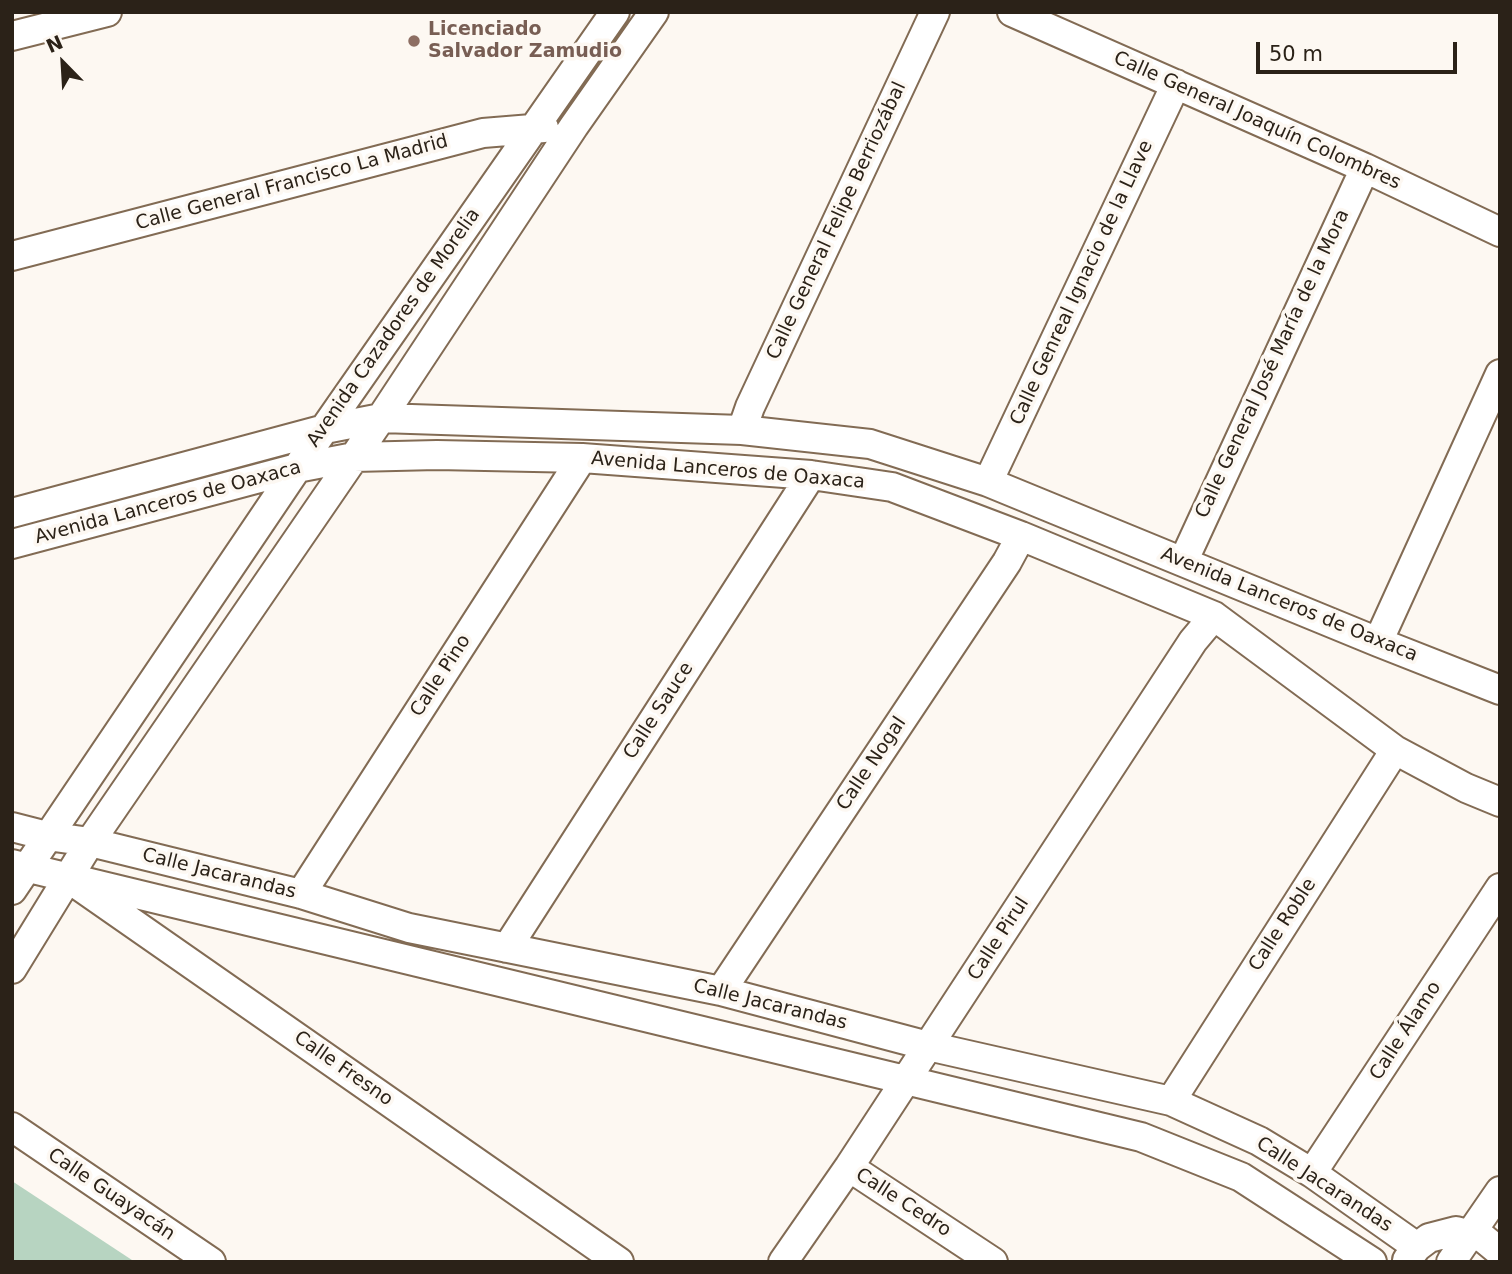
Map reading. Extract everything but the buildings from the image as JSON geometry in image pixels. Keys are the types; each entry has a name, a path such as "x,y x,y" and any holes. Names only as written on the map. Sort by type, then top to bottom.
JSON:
{"street":[{"path":"12,36 107,12"},
{"name":"Avenida Cazadores de Morelia","path":"17,874 47,836 297,468 615,12"},
{"name":"Avenida Cazadores de Morelia","path":"12,969 90,842 381,418 574,126 654,12"},
{"name":"Calle General Felipe Berriozábal","path":"742,430 750,407 936,12"},
{"name":"Calle General Joaquín Colombres","path":"1012,12 1365,167 1500,232"},
{"name":"Calle Genreal Ignacio de la Llave","path":"988,482 1176,84"},
{"name":"Calle General Francisco La Madrid","path":"12,256 483,133 574,126"},
{"name":"Calle General José María de la Mora","path":"1183,562 1365,167"},
{"path":"1378,642 1500,374"},
{"name":"Avenida Lanceros de Oaxaca","path":"12,513 325,429 381,418 742,430 870,444 988,482 1500,690"},
{"name":"Avenida Lanceros de Oaxaca","path":"12,544 297,468 354,457 477,455 582,458 811,475 892,487 1021,536 1214,617 1395,750 1466,788 1500,802"},
{"name":"Calle Pino","path":"301,894 582,458"},
{"name":"Calle Sauce","path":"507,948 811,475"},
{"name":"Calle Nogal","path":"721,990 1007,562 1021,536"},
{"name":"Calle Pirul","path":"783,1262 849,1167 1193,641 1214,617"},
{"name":"Calle Roble","path":"1171,1101 1395,750"},
{"name":"Calle Jacarandas","path":"12,827 47,836 90,842 301,894 409,928 721,990 928,1046 1171,1101 1259,1141 1311,1173 1412,1254"},
{"name":"Calle Jacarandas","path":"17,874 67,877 1141,1138 1241,1177 1372,1262"},
{"name":"Calle Fresno","path":"67,877 619,1262"},
{"name":"Calle Álamo","path":"1311,1173 1500,888"},
{"path":"396,957 409,928"},
{"path":"598,1005 611,970"},
{"name":"Calle Guayacán","path":"12,1127 211,1262"},
{"path":"1241,1177 1259,1141"},
{"name":"Calle Cedro","path":"849,1167 993,1262"},
{"path":"1451,1262 1500,1191"},
{"path":"1412,1254 1429,1238 1456,1231 1483,1238 1500,1252"}],"green space":[{"path":"12,1181 135,1262 12,1262"}],"place":[{"name":"Licenciado Salvador Zamudio","path":"414,41"}]}
